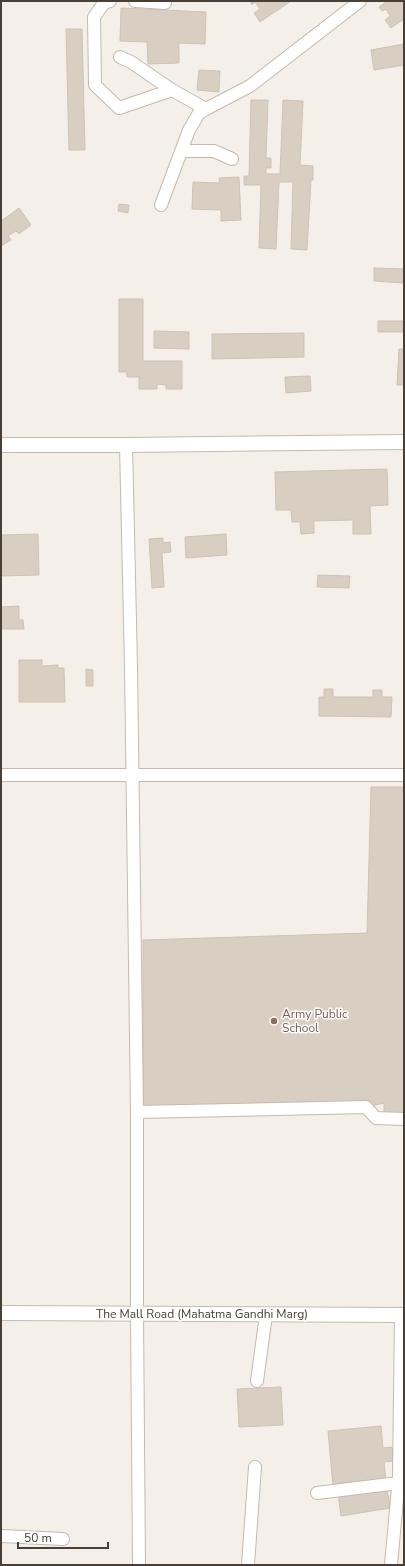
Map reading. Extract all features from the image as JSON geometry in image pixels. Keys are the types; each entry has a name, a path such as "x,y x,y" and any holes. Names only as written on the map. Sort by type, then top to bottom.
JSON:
{"street":[{"path":"110,1 104,3 94,17 94,85 119,108 172,90"},
{"path":"135,1 165,3 165,1"},
{"path":"161,205 189,130 199,113 250,86 360,1"},
{"path":"120,57 131,62 172,90 206,109"},
{"path":"181,151 214,151 232,159"},
{"path":"1,445 404,442"},
{"path":"126,445 131,666 137,1112 139,1565"},
{"path":"1,776 404,774"},
{"path":"137,1112 366,1107 376,1118 404,1119"},
{"name":"The Mall Road (Mahatma Gandhi Marg)","path":"1,1313 402,1315"},
{"path":"257,1381 266,1314"},
{"path":"391,1565 398,1483 402,1315"},
{"path":"248,1565 254,1467"},
{"path":"317,1493 398,1483"},
{"path":"1,1536 63,1539"}],"building":[{"path":"250,1 291,1 260,22 254,13 260,9 255,2 252,5"},
{"path":"388,1 404,1 404,19 391,28 385,20 390,16 386,9 382,11 379,7"},
{"path":"121,8 206,12 205,44 179,43 179,63 148,64 147,42 120,41"},
{"path":"66,29 82,29 85,150 69,150"},
{"path":"404,44 404,65 374,70 371,50"},
{"path":"199,70 220,71 219,92 197,90"},
{"path":"251,100 268,100 266,158 271,158 271,168 266,168 266,174 280,174 283,100 303,101 300,165 313,166 307,250 291,249 293,182 279,182 276,249 259,248 261,185 244,185 244,176 249,176"},
{"path":"239,177 241,220 221,221 221,210 192,209 193,182 220,183 219,178"},
{"path":"119,204 129,205 128,213 118,211"},
{"path":"19,208 31,225 19,234 16,231 8,236 11,240 1,246 1,221"},
{"path":"374,268 404,269 404,283 374,281"},
{"path":"119,299 143,299 143,361 182,361 182,389 166,389 166,385 157,384 157,389 139,389 139,377 127,377 127,372 119,372"},
{"path":"378,321 404,321 404,332 378,332"},
{"path":"154,331 189,332 189,349 154,348"},
{"path":"304,333 304,357 212,359 212,334"},
{"path":"399,349 404,349 404,385 397,385"},
{"path":"310,376 311,391 286,393 285,377"},
{"path":"387,469 388,505 370,506 371,534 353,534 353,520 314,521 314,533 301,534 300,522 292,522 291,510 276,510 275,472"},
{"path":"38,534 39,575 1,576 1,535"},
{"path":"226,534 227,555 186,558 185,537"},
{"path":"163,538 163,543 170,542 171,552 162,553 164,587 152,588 149,539"},
{"path":"318,575 350,576 349,588 317,587"},
{"path":"19,606 19,620 23,620 24,629 1,629 1,607"},
{"path":"19,660 42,660 42,666 58,665 58,668 64,668 65,702 19,702"},
{"path":"86,669 93,670 93,686 86,686"},
{"path":"324,689 333,689 333,697 373,697 373,690 382,690 382,697 392,697 391,717 319,716 319,697 324,697"},
{"name":"Army Public School","path":"371,787 404,787 404,1113 384,1113 384,1103 366,1107 143,1108 143,940 367,933"},
{"path":"281,1387 283,1425 239,1427 237,1389"},
{"path":"381,1426 383,1448 392,1447 394,1461 384,1462 386,1481 333,1486 328,1431"},
{"path":"387,1487 390,1508 341,1516 338,1494"}],"place":[{"name":"Army Public School","path":"274,1021"}]}
